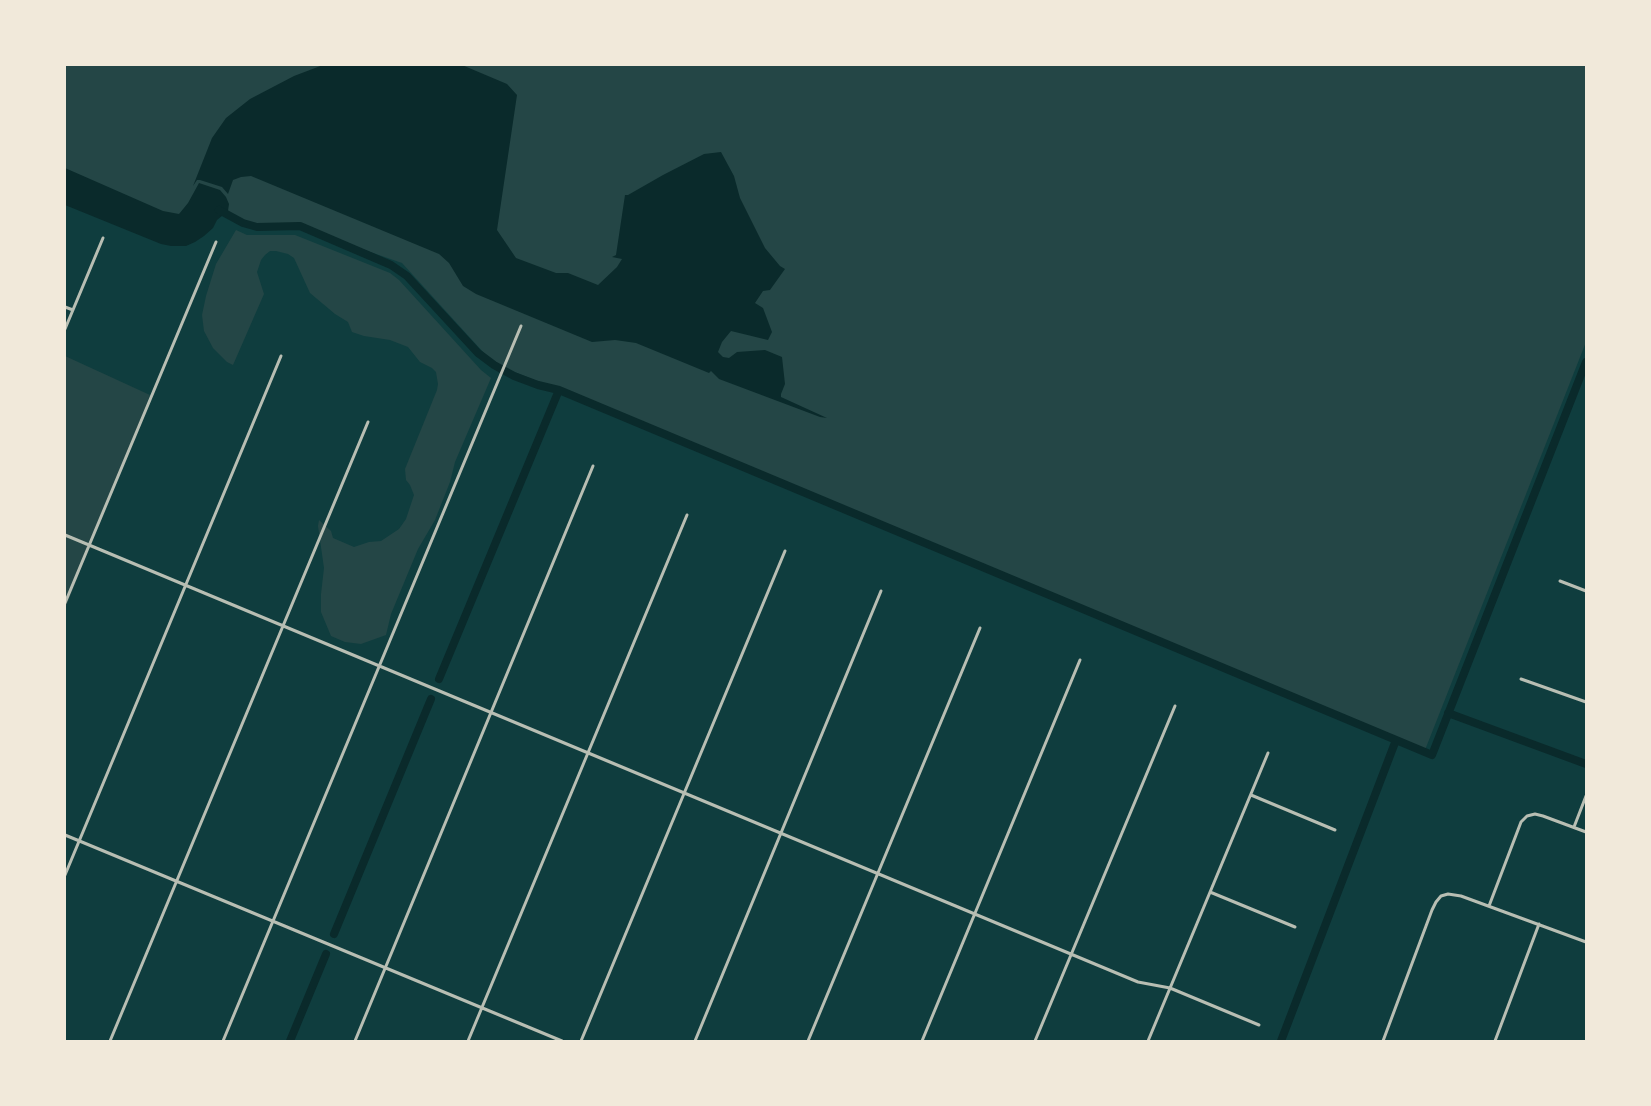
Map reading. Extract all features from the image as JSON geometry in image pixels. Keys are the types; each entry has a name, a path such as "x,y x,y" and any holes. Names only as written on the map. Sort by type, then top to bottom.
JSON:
{"street":[{"path":"65,329 103,238"},
{"path":"65,603 216,242"},
{"path":"65,307 73,310"},
{"path":"224,1041 521,326"},
{"path":"65,875 282,356"},
{"path":"110,1041 368,422"},
{"path":"355,1041 593,466"},
{"path":"468,1041 686,515"},
{"path":"65,535 1138,982 1170,988 1259,1025"},
{"path":"581,1041 785,551"},
{"path":"1560,581 1586,591"},
{"path":"695,1041 881,590"},
{"path":"808,1041 980,628"},
{"path":"922,1041 1080,660"},
{"path":"1521,679 1586,702"},
{"path":"1035,1041 1175,706"},
{"path":"1148,1041 1268,753"},
{"path":"1251,795 1335,830"},
{"path":"1574,828 1586,796"},
{"path":"1489,906 1521,822 1527,816 1535,814 1586,832"},
{"path":"65,834 562,1041"},
{"path":"1210,892 1295,927"},
{"path":"1383,1041 1432,910 1441,896 1448,894 1461,896 1586,942"},
{"path":"1495,1041 1539,924"}],"shaded area":[{"path":"65,65 1586,65 1586,342 1425,750 493,363 402,263 298,227 250,223 199,202 174,224 65,180"},
{"path":"323,65 462,65 507,84 517,95 497,230 516,258 556,273 568,273 598,285 617,267 622,259 612,257 616,255 625,195 704,154 721,152 734,176 740,198 765,248 780,266 785,269 770,290 763,291 755,303 763,308 772,332 768,340 731,331 722,342 718,352 723,357 729,358 737,352 765,350 782,357 785,384 781,397 827,418 719,379 711,371 709,373 636,343 615,340 592,342 476,294 463,286 449,263 439,254 251,176 233,180 228,194 222,187 200,180 197,180 193,186 212,138 226,118 250,99 294,76"},
{"path":"65,168 163,211 179,214 188,203 199,183 220,190 229,204 228,211 217,220 213,228 195,242 186,246 161,244 65,205"},
{"path":"236,230 247,235 295,235 390,273 399,280 481,370 491,378 455,462 450,482 435,520 418,549 391,614 386,635 361,644 345,642 331,636 321,612 324,568 318,526 319,520 331,531 333,538 354,547 369,542 381,541 399,529 406,519 414,495 406,480 405,469 437,390 436,372 420,362 408,347 390,340 352,332 348,322 335,314 310,293 294,258 288,254 276,251 270,251 261,260 257,272 264,294 233,365 227,362 213,348 204,331 202,315 216,264"},
{"path":"65,356 150,395 65,609"}],"waterway":[{"path":"219,210 243,223 257,227 300,226 391,265 407,276 478,353 514,376 559,390 1432,755 1586,362"},
{"path":"439,679 559,390"},
{"path":"334,934 431,699"},
{"path":"1448,713 1586,764"},
{"path":"1281,1041 1396,740"},
{"path":"290,1041 326,954"}]}
